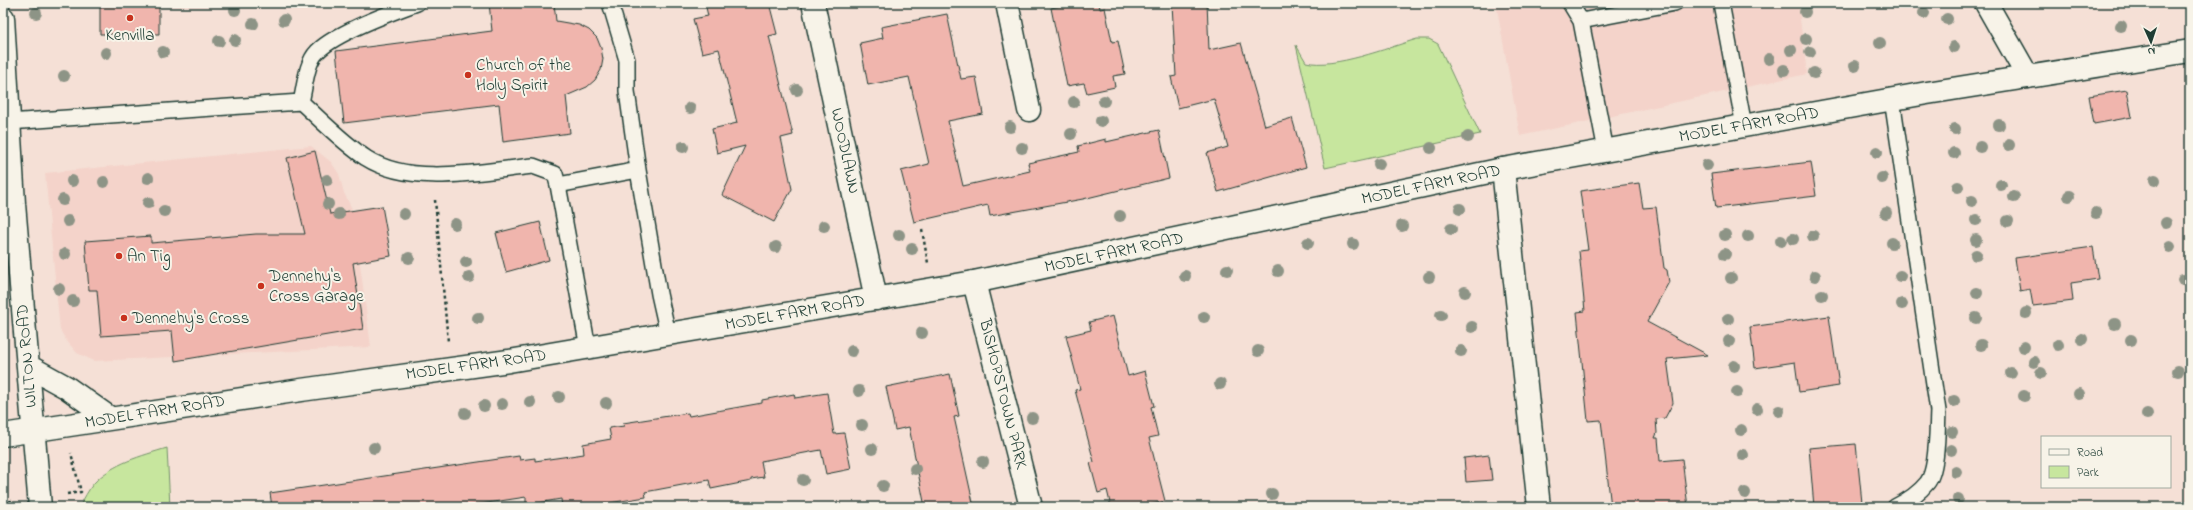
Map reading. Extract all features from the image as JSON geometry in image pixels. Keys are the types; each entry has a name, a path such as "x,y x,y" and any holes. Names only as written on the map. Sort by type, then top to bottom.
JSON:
{"main road":[{"name":"WOODLAWN","path":"813,3 876,299"},
{"path":"1007,3 1029,110"},
{"path":"1986,3 2028,77"},
{"name":"WILTON ROAD","path":"3,18 8,122 40,507"},
{"name":"MODEL FARM ROAD","path":"3,435 588,348 974,282 1503,169 1892,99 2190,51"},
{"path":"1503,169 1540,507"},
{"name":"BISHOPSTOWN PARK","path":"974,282 1031,507"},
{"path":"28,366 66,387 110,418"}],"lane":[{"path":"301,102 309,66 316,52 338,38 366,24 417,3"},
{"path":"610,3 627,60 626,91 659,294 668,334"},
{"path":"1570,3 1581,21 1606,151"},
{"path":"1581,21 1675,3"},
{"path":"1722,3 1744,126"},
{"path":"1892,99 1938,411 1936,453 1928,482 1908,500 1895,507"},
{"path":"8,122 301,102 340,138 366,158 396,170 433,175 533,166 555,174 588,348"},
{"path":"558,185 638,170"}],"path":[{"path":"433,175 450,368"},
{"path":"922,230 928,267"}],"shaded area":[{"path":"1496,3 1798,3 1807,74 1520,136"},
{"path":"311,146 331,162 339,174 344,193 353,211 371,347 94,361 77,353 66,340 60,330 45,173"}],"green space":[{"path":"1417,39 1429,39 1438,44 1480,134 1325,168 1296,45 1306,62 1331,63 1376,52"},
{"path":"167,448 170,507 79,507 94,483 110,470 128,461"}],"building":[{"name":"Kenvilla","path":"100,3 159,3 159,34 100,34"},
{"name":"Church of the Holy Spirit","path":"489,3 554,3 556,21 579,25 589,30 597,38 603,59 601,70 595,80 587,87 566,96 570,133 503,142 499,104 344,123 336,51 492,31"},
{"path":"705,3 769,3 777,34 769,36 793,135 781,138 792,189 774,222 722,195 745,146 717,153 712,129 737,123 719,49 702,53 693,19 708,16"},
{"path":"1076,3 1099,3 1100,9 1105,8 1112,42 1118,41 1125,74 1113,76 1115,87 1087,93 1084,83 1067,86 1051,8"},
{"path":"1207,3 1209,50 1241,43 1265,126 1292,118 1306,167 1218,192 1207,153 1228,147 1214,99 1178,108 1171,77 1176,76 1172,4"},
{"path":"947,14 961,79 976,77 983,114 948,121 963,186 1030,171 1028,163 1079,152 1078,146 1106,139 1106,142 1159,130 1169,178 1083,199 990,216 988,205 914,222 901,171 929,164 909,77 868,85 860,43 883,38 881,27"},
{"path":"2127,90 2132,117 2094,124 2089,96"},
{"name":"Dennehy's Cross Garage","path":"315,151 330,214 382,206 391,256 353,263 363,329 175,361 172,331 101,336 97,290 89,290 85,241 151,236 151,243 256,234 305,234 287,158"},
{"path":"1811,162 1816,196 1716,208 1711,174"},
{"path":"1639,183 1643,208 1656,207 1664,268 1667,270 1669,282 1647,322 1708,355 1667,359 1673,403 1665,418 1656,419 1657,433 1655,438 1658,438 1660,461 1682,459 1688,507 1611,507 1601,420 1588,421 1577,312 1585,311 1579,251 1588,250 1580,191"},
{"path":"540,222 549,260 506,272 496,233"},
{"path":"2093,247 2098,279 2071,283 2073,301 2033,306 2030,289 2020,291 2015,258"},
{"path":"1113,316 1128,376 1145,371 1154,406 1151,407 1158,436 1149,438 1165,501 1141,507 1111,507 1107,490 1098,493 1090,463 1094,462 1075,390 1080,389 1066,336 1091,330 1089,322"},
{"path":"1829,316 1839,386 1799,392 1795,362 1755,368 1750,327"},
{"path":"950,374 959,416 954,417 974,507 925,507 909,427 895,430 886,387"},
{"path":"827,393 834,434 844,433 851,469 826,474 821,450 761,461 764,477 751,479 751,481 711,489 709,480 645,492 646,497 584,507 562,507 561,499 526,505 526,497 461,507 272,507 270,493 519,456 520,460 535,458 535,461 584,454 583,444 611,439 609,428 624,426 623,423 688,413 689,416 762,403 762,400 794,394 795,398"},
{"path":"1856,444 1862,503 1814,507 1809,448"},
{"path":"1489,455 1492,480 1466,482 1464,458"}],"place":[{"name":"Kenvilla","path":"130,18"},
{"name":"Church of the Holy Spirit","path":"468,75"},
{"name":"An Tig","path":"119,256"},
{"name":"Dennehy's Cross Garage","path":"261,286"},
{"name":"Dennehy's Cross","path":"124,318"}]}
